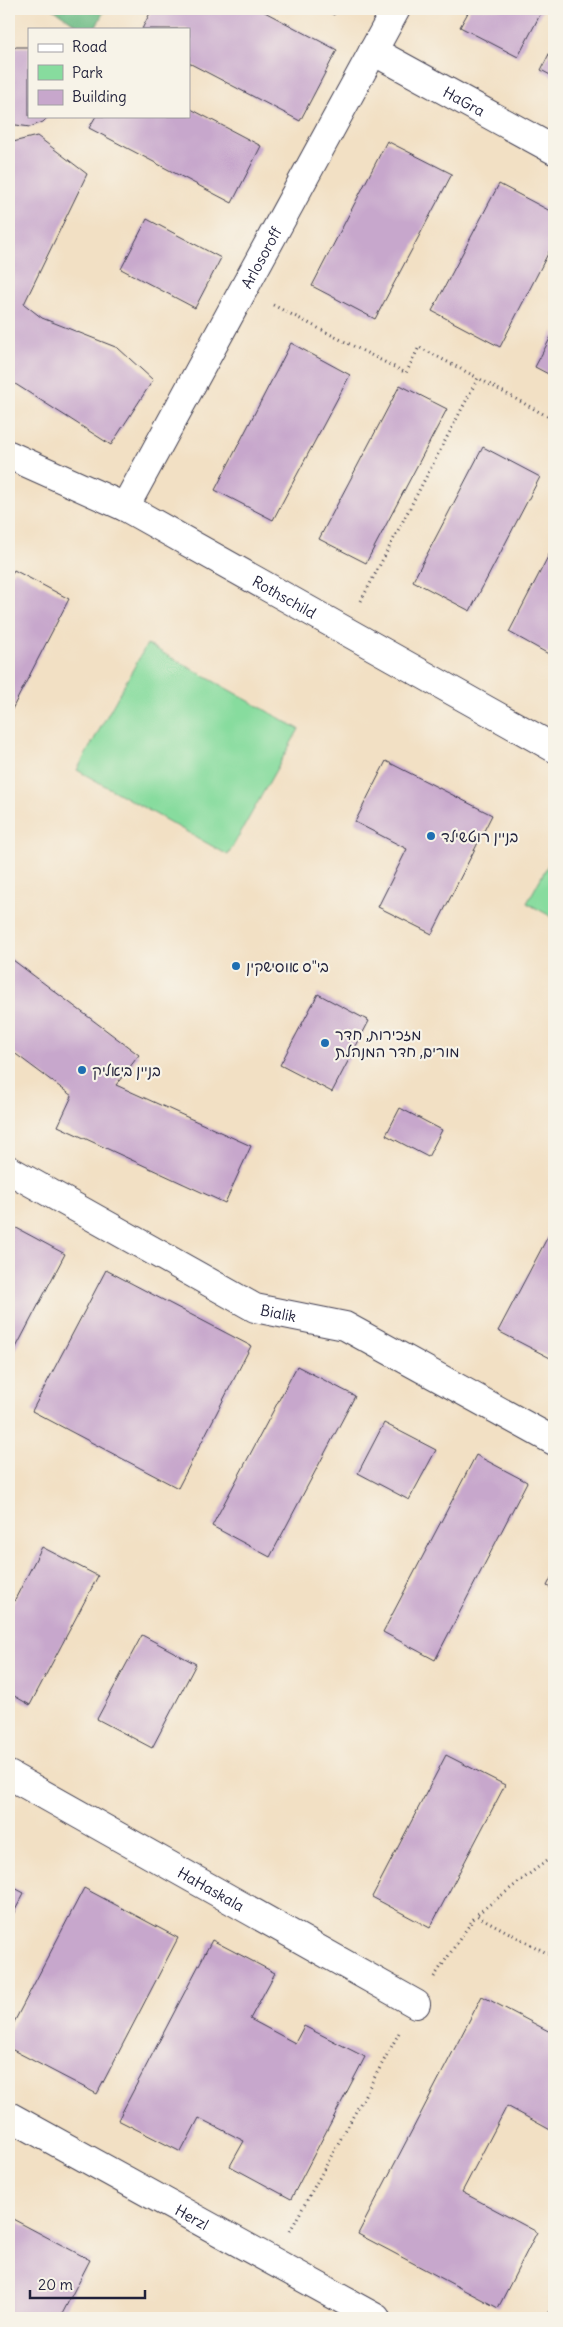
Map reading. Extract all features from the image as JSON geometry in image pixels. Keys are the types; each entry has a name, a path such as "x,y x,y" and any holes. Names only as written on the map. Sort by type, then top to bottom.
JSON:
{"street":[{"name":"Arlosoroff","path":"125,507 396,9"},
{"name":"HaGra","path":"373,51 554,150"},
{"name":"Rothschild","path":"9,455 125,507 554,748"},
{"name":"Bialik","path":"9,1170 255,1308 345,1326 554,1441"},
{"name":"HaHaskala","path":"9,1774 416,2004"},
{"name":"Herzl","path":"9,2116 376,2318"}],"path":[{"path":"243,290 406,373 419,347 554,420"},
{"path":"346,631 478,378"},
{"path":"273,2262 416,2004 476,1916 554,1855"},
{"path":"476,1916 554,1957"}],"green space":[{"path":"53,9 105,9 96,28 81,28"},
{"path":"147,644 299,729 228,855 77,770"},
{"path":"554,854 554,918 527,903"}],"building":[{"path":"152,9 259,9 337,50 300,121 190,64 190,28 142,28"},
{"path":"323,9 337,9 334,15"},
{"path":"470,9 543,9 518,57 460,27"},
{"path":"554,44 554,77 541,70"},
{"path":"16,47 28,47 28,118 47,118 43,122 30,127 9,124 9,50"},
{"path":"190,109 261,146 232,203 89,128 95,118 190,118"},
{"path":"37,136 87,174 24,304 42,318 118,348 153,380 111,445 9,380 9,143"},
{"path":"387,141 452,174 375,319 312,286"},
{"path":"499,184 554,213 554,242 500,347 432,311"},
{"path":"147,219 221,258 195,308 121,269"},
{"path":"554,331 554,377 535,367"},
{"path":"291,343 350,375 273,520 215,490"},
{"path":"400,385 447,409 366,563 319,539"},
{"path":"483,447 540,477 470,611 413,581"},
{"path":"554,545 554,657 509,632"},
{"path":"14,570 69,599 9,715 9,579"},
{"name":"בניין רוטשילד","path":"386,761 492,815 432,934 378,907 407,849 355,822"},
{"name":"בניין ביאליק","path":"9,957 139,1055 116,1085 251,1146 225,1203 58,1126 72,1096 9,1049"},
{"name":"מזכירות, חדר מורים, חדר המנהלת","path":"318,994 369,1021 332,1092 280,1065"},
{"path":"400,1108 442,1130 428,1157 386,1135"},
{"path":"9,1224 65,1254 9,1361"},
{"path":"554,1225 554,1360 498,1331"},
{"path":"106,1270 251,1346 178,1488 32,1411"},
{"path":"297,1366 355,1396 270,1557 212,1526"},
{"path":"384,1423 436,1450 409,1500 358,1473"},
{"path":"476,1455 527,1482 435,1660 383,1632"},
{"path":"42,1547 98,1576 30,1705 9,1693 9,1611"},
{"path":"554,1572 554,1590 547,1586"},
{"path":"142,1635 196,1664 152,1748 97,1719"},
{"path":"446,1755 505,1785 430,1928 372,1897"},
{"path":"9,1885 24,1893 9,1922"},
{"path":"84,1888 178,1938 97,2094 9,2048 9,2032"},
{"path":"212,1940 275,1973 250,2019 295,2043 304,2026 365,2057 291,2199 230,2166 244,2141 199,2118 181,2152 118,2120"},
{"path":"482,1996 554,2034 554,2132 507,2106 462,2192 537,2232 498,2308 358,2234"},
{"path":"9,2217 90,2260 60,2318 9,2318"},
{"path":"554,2303 554,2318 546,2318"}],"place":[{"name":"בניין רוטשילד","path":"431,836"},
{"name":"בי\"ס אוסישקין","path":"236,966"},
{"name":"מזכירות, חדר מורים, חדר המנהלת","path":"325,1043"},
{"name":"בניין ביאליק","path":"82,1070"}]}
